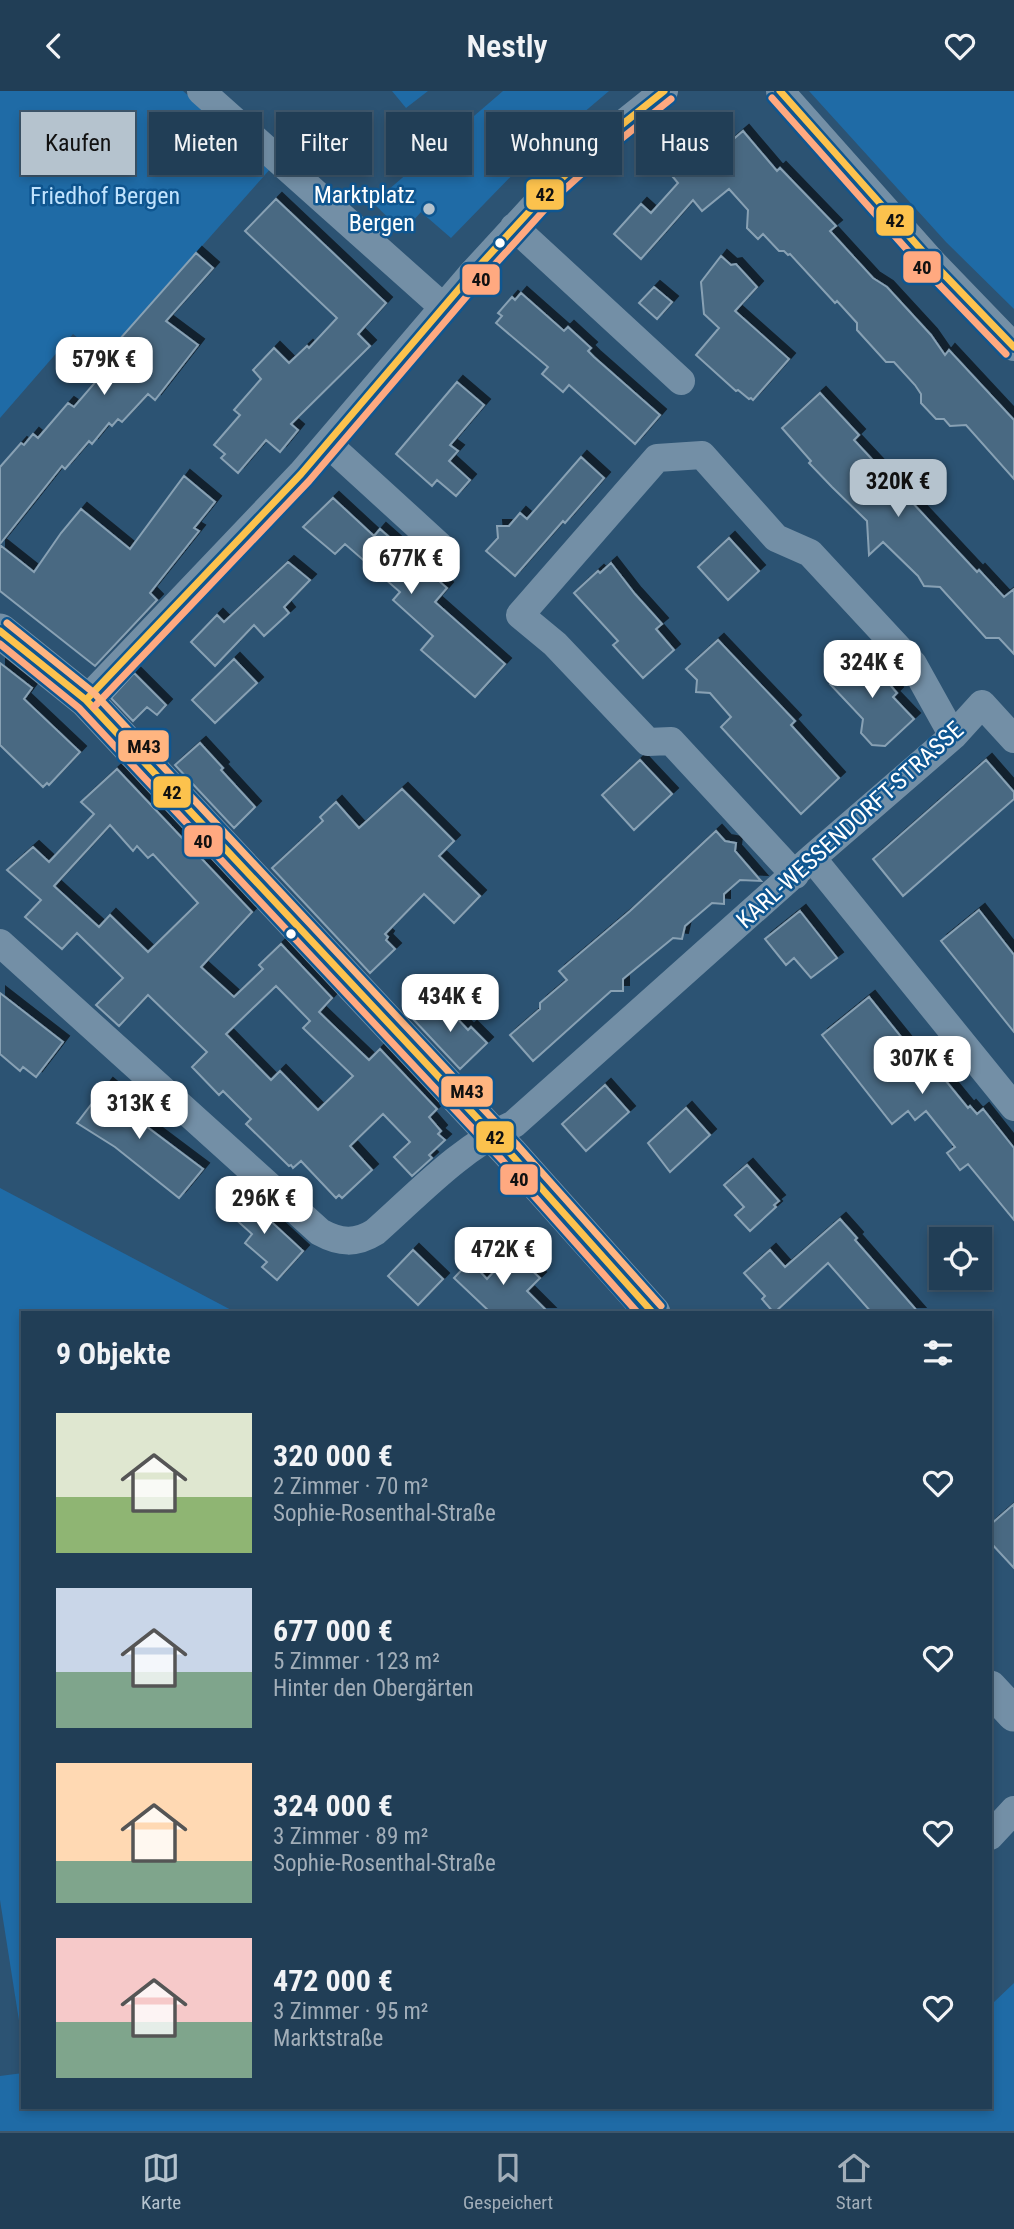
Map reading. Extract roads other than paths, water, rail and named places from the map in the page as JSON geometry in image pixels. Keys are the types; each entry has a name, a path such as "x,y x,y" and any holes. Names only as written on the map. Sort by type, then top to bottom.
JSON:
{"street":[{"path":"201,91 443,307"},
{"path":"86,700 328,444 443,307 549,190 609,135 664,91"},
{"path":"780,91 924,254 1014,347"},
{"path":"514,227 681,381"},
{"path":"328,444 443,549"},
{"path":"953,736 913,664 810,553 776,538 702,455 657,458 520,615 555,644 648,742 671,741 804,866 1014,1107"},
{"path":"0,631 86,700 492,1134 651,1311"},
{"name":"KARL-WESSENDORFT-STRASSE","path":"0,943 320,1232 333,1239 356,1240 375,1232 468,1150 514,1123 953,736 982,704 1014,739"},
{"path":"992,1690 1014,1714"},
{"path":"992,1834 1014,1810"}],"place":[{"name":"Marktplatz Bergen","path":"429,209"}],"park label":[{"name":"Friedhof Bergen","path":"105,196"}]}
